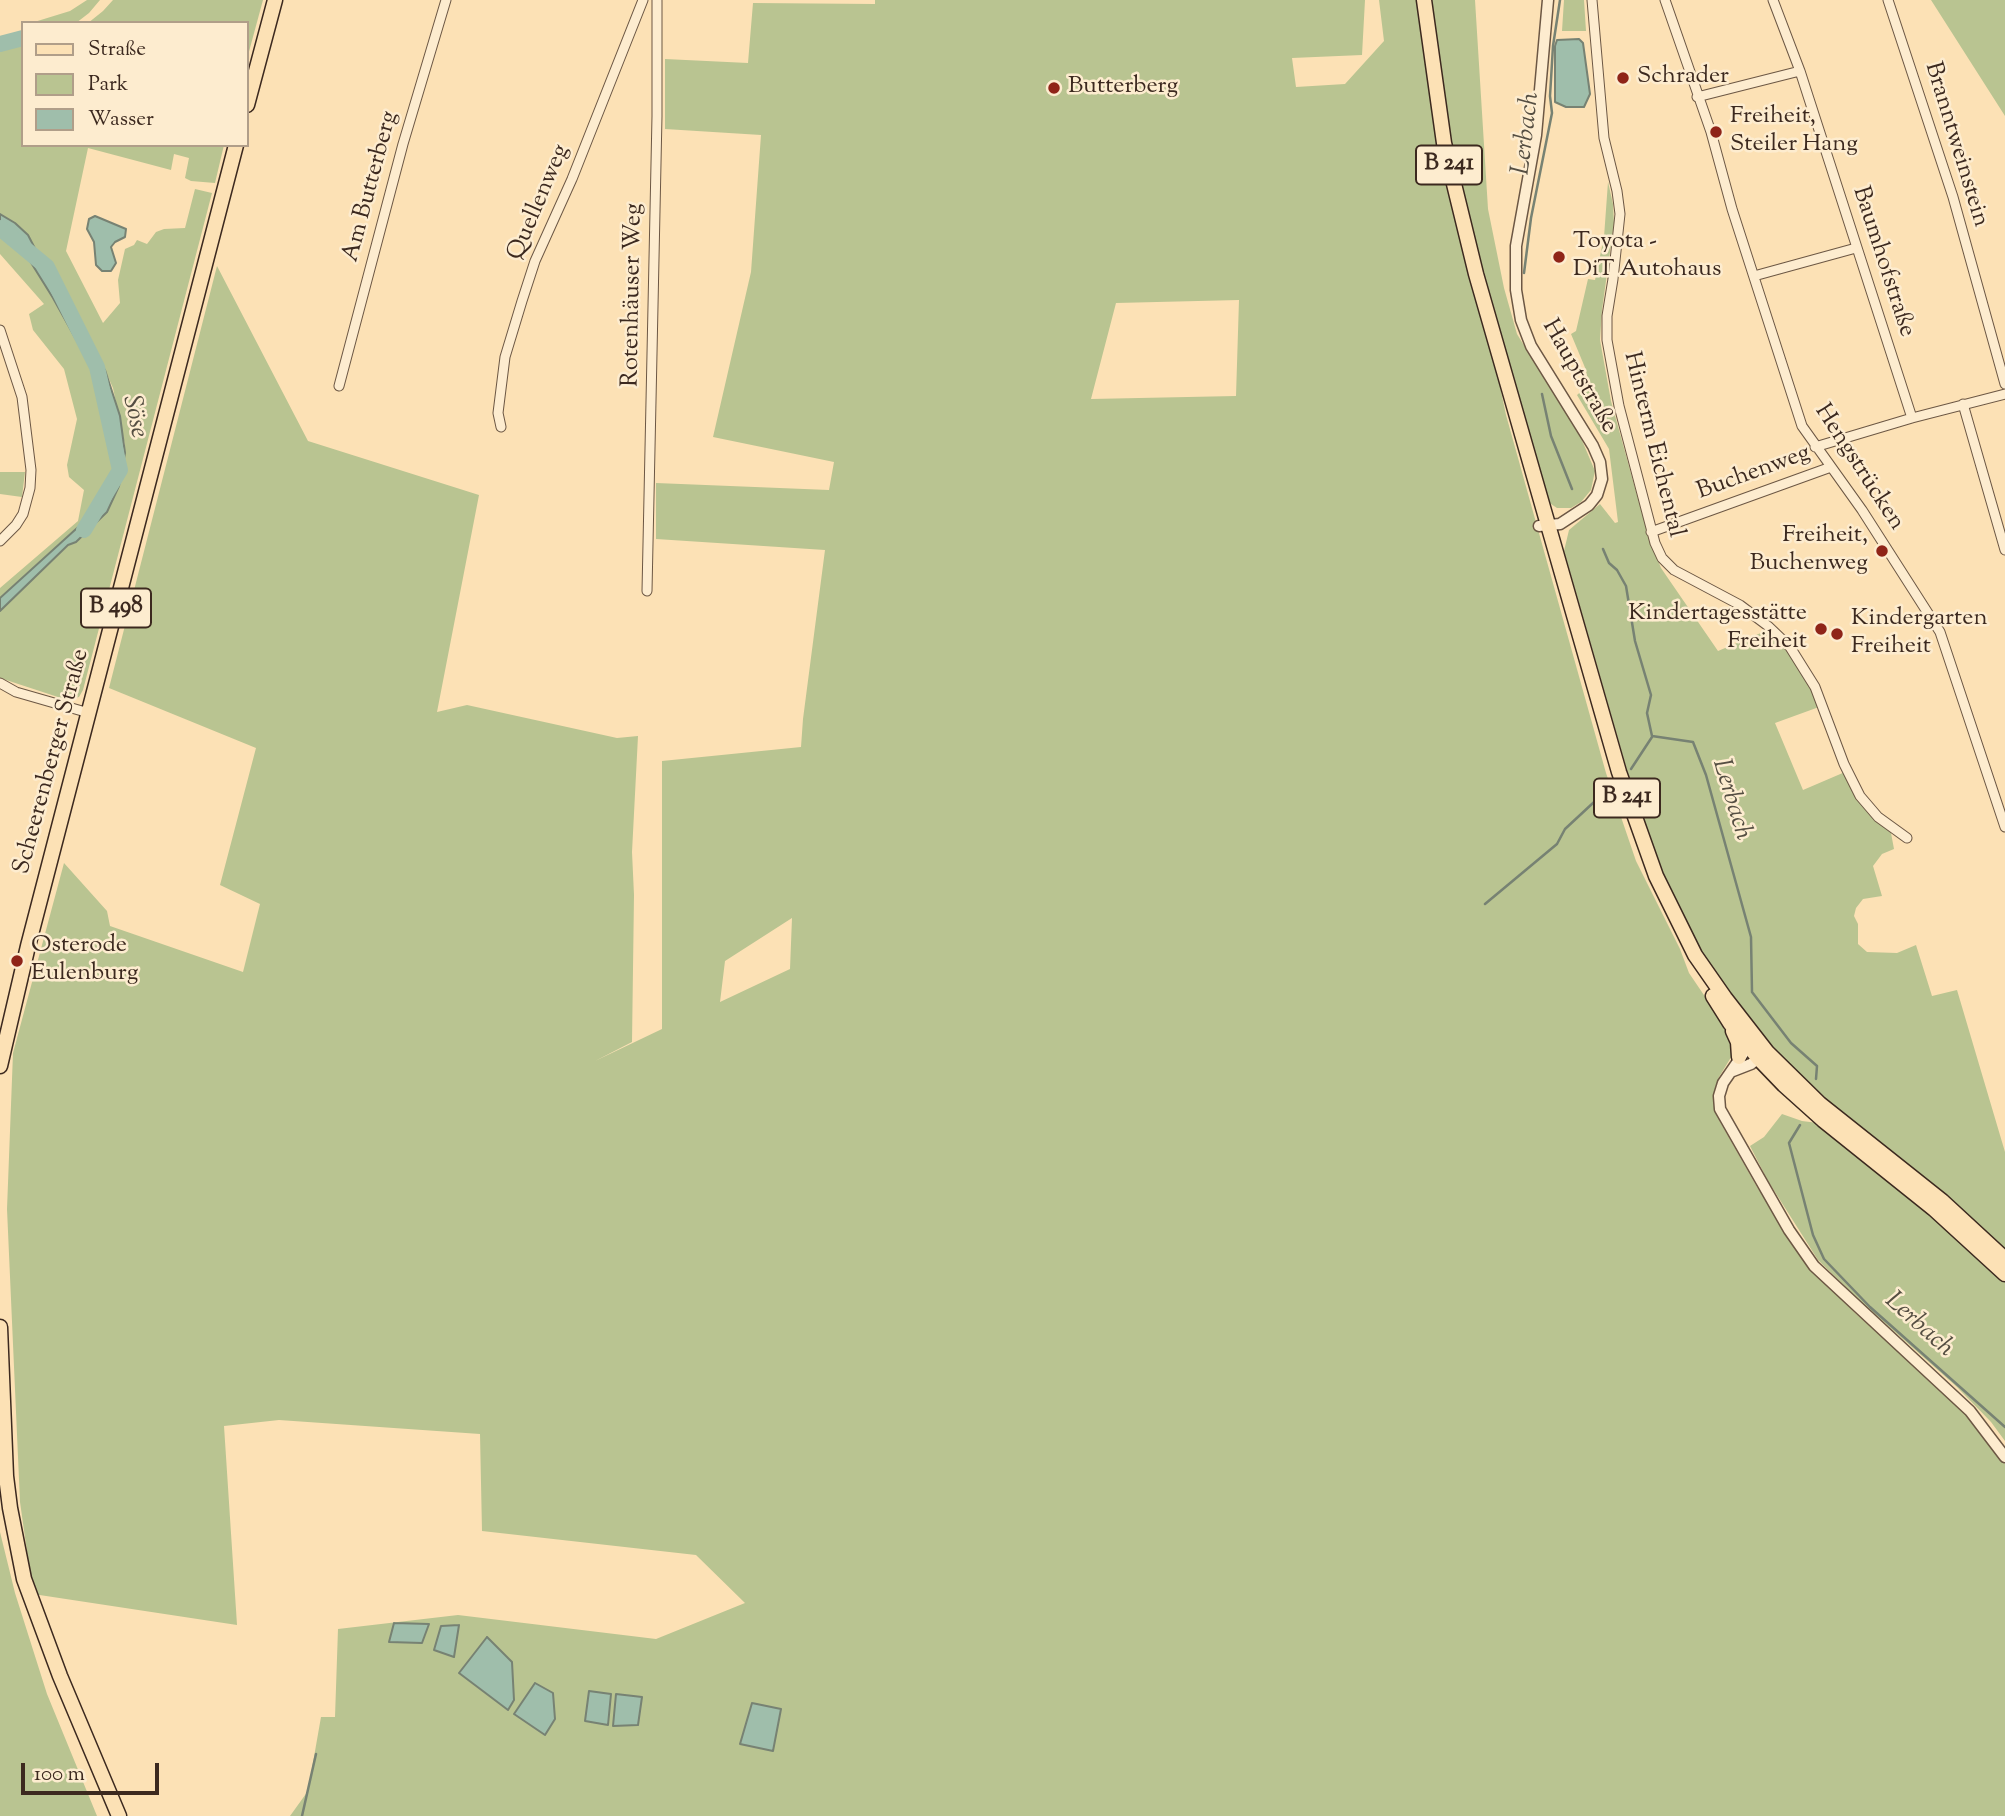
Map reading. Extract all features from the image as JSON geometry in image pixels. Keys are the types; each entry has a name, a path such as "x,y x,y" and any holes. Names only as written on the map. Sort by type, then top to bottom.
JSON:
{"main road":[{"path":"248,101 275,0"},
{"name":"B 241","path":"1424,0 1444,142 1491,327 1503,394 1619,772 1656,876 1695,955 1755,1051 1950,1208 2005,1259"},
{"name":"Scheerenberger Straße","path":"0,1066 85,712 235,147"},
{"name":"B 241","path":"1545,525 1610,774 1636,851 1690,960 1730,1023 1823,1120 1934,1209 2005,1274"},
{"path":"0,1327 6,1476 24,1579 119,1816"}],"street":[{"name":"Am Butterberg","path":"339,386 403,144 446,0"},
{"name":"Quellenweg","path":"501,427 498,413 505,357 522,301 643,0"},
{"name":"Rotenhäuser Weg","path":"647,592 657,130 657,0"},
{"name":"Hauptstraße","path":"1545,525 1560,524 1589,505 1597,495 1602,479 1600,462 1587,435 1531,346 1519,310 1514,272 1517,235 1536,135 1548,0"},
{"name":"Hinterm Eichental","path":"1591,0 1604,138 1620,214 1606,340 1619,406 1659,554 1672,569 1740,605 1790,647 1815,687 1844,764 1860,796 1878,817 1907,838"},
{"name":"Hengstrücken","path":"1665,0 1711,132 1732,209 1802,426 1887,547 1940,632 2005,827"},
{"name":"Baumhofstraße","path":"1773,0 1800,71 1912,418"},
{"name":"Branntweinstein","path":"1888,0 1953,197 2005,384"},
{"path":"1698,97 1800,71"},
{"path":"1754,276 1856,248"},
{"path":"0,330 22,397 31,470 30,488 23,514 0,541"},
{"path":"1815,447 2005,394"},
{"path":"1963,404 2005,550"},
{"name":"Buchenweg","path":"1651,532 1831,467"},
{"path":"0,683 16,692 85,712"},
{"path":"1733,1071 1739,1070 1755,1051"},
{"path":"1755,1051 1726,1079 1720,1089 1720,1108 1762,1185 1806,1256 1847,1299 1970,1411 2005,1457"}],"green space":[{"path":"87,0 100,0 79,21 38,21 70,11"},
{"path":"113,0 263,0 248,55 248,21 90,21"},
{"path":"875,0 1365,0 1362,55 1292,58 1296,87 1345,84 1384,41 1379,0 1419,0 1506,415 1606,773 1636,861 1680,949 1689,973 1729,1032 1733,1054 1719,1077 1715,1095 1719,1120 1757,1187 1810,1267 1854,1312 1967,1414 2005,1464 2005,1816 290,1816 308,1791 321,1717 335,1717 338,1629 458,1615 656,1639 745,1603 696,1555 482,1531 480,1434 279,1420 224,1426 237,1625 33,1594 20,1502 7,1209 13,1053 64,863 107,911 110,926 243,972 260,904 220,885 256,748 109,688 217,266 308,441 479,495 437,712 467,705 617,738 638,736 632,852 632,1042 595,1061 662,1029 662,761 801,747 825,550 656,539 656,483 829,490 834,462 713,437 751,272 761,135 665,129 665,59 748,63 753,3 875,4","holes":["1239,300 1236,396 1091,399 1116,303","792,918 790,969 720,1002 725,961"]},
{"path":"1432,0 1475,0 1488,209 1504,288 1517,334 1581,438 1595,471 1591,490 1581,502 1571,508 1557,508 1548,502 1482,270 1450,141"},
{"path":"1564,0 1584,0 1586,31 1562,31"},
{"path":"1931,0 2005,0 2005,116"},
{"path":"21,37 21,147 224,147 215,183 185,178 189,158 174,154 171,170 88,148 66,251 103,323 120,303 118,280 125,249 134,245 137,240 147,244 156,232 164,229 185,228 195,189 212,193 83,690 79,697 67,700 0,678 0,611 107,512 119,486 125,445 113,388 105,370 83,341 28,235 0,214 0,45"},
{"path":"1608,182 1614,223 1600,340 1611,401 1648,535 1661,568 1718,651 1768,630 1788,650 1811,686 1819,707 1775,723 1803,790 1845,772 1891,833 1894,849 1882,854 1873,866 1882,896 1863,899 1856,908 1854,916 1858,924 1858,944 1867,952 1897,953 1916,945 1932,996 1957,990 2005,1152 2005,1250 1823,1099 1764,1039 1699,953 1669,893 1627,770 1564,551 1569,530 1600,504 1615,523 1618,522 1609,449 1577,395 1588,385 1586,370 1571,334 1576,331 1588,279 1595,280 1604,237"},
{"path":"0,229 30,261 101,384 114,417 118,455 112,484 98,509 0,598 0,588 78,521 84,490 69,477 67,465 77,419 64,369 33,330 29,314 44,304 0,254"},
{"path":"0,472 25,472 22,497 0,494"},
{"path":"1782,1114 1818,1123 1931,1213 2005,1281 2005,1441 1991,1422 1957,1387 1818,1260 1768,1181 1750,1146 1764,1137"},
{"path":"0,1532 15,1593 47,1694 97,1816 0,1816"}],"water":[{"path":"1579,39 1583,43 1590,94 1584,107 1566,107 1555,102 1555,46 1557,40"},
{"path":"0,214 28,235 83,341 105,370 120,416 125,453 119,486 107,512 76,542 68,545 0,611 0,598 98,509 112,484 118,455 114,417 101,384 30,261 0,229"},
{"path":"95,216 126,229 125,237 111,247 116,263 111,271 102,271 96,265 94,242 87,229 89,219"},
{"path":"394,1623 429,1624 422,1643 389,1642"},
{"path":"459,1625 454,1657 434,1650 441,1626"},
{"path":"487,1637 512,1662 514,1700 508,1710 459,1673"},
{"path":"535,1683 553,1693 555,1719 545,1735 514,1714"},
{"path":"589,1691 611,1694 608,1725 585,1721"},
{"path":"616,1694 642,1697 638,1725 613,1726"},
{"path":"752,1703 781,1709 773,1751 740,1744"}],"waterway":[{"name":"Lerbach","path":"1524,273 1531,218 1552,113 1550,96 1553,46 1560,0"},
{"name":"Söse","path":"0,44 21,39"},
{"name":"Söse","path":"0,228 47,267 97,367 120,470 84,530"},
{"name":"Lerbach","path":"1542,394 1551,436 1572,489"},
{"name":"Lerbach","path":"1603,549 1609,563 1617,570 1626,586 1635,641 1651,695 1647,713 1652,736 1693,742 1706,775 1751,937 1752,992 1791,1043 1817,1066 1816,1079"},
{"path":"1631,769 1652,737"},
{"path":"1485,904 1557,844 1565,829 1607,790"},
{"name":"Lerbach","path":"1800,1125 1789,1143 1813,1235 1824,1259 1870,1307 2005,1427"},
{"path":"302,1816 316,1754"}],"place":[{"name":"Schrader","path":"1623,78"},
{"name":"Butterberg","path":"1054,88"},
{"name":"Freiheit, Steiler Hang","path":"1716,132"},
{"name":"Toyota - DiT Autohaus","path":"1559,257"},
{"name":"Freiheit, Buchenweg","path":"1882,551"},
{"name":"Kindertagesstätte Freiheit","path":"1821,629"},
{"name":"Kindergarten Freiheit","path":"1837,634"},
{"name":"Osterode Eulenburg","path":"17,961"}]}
